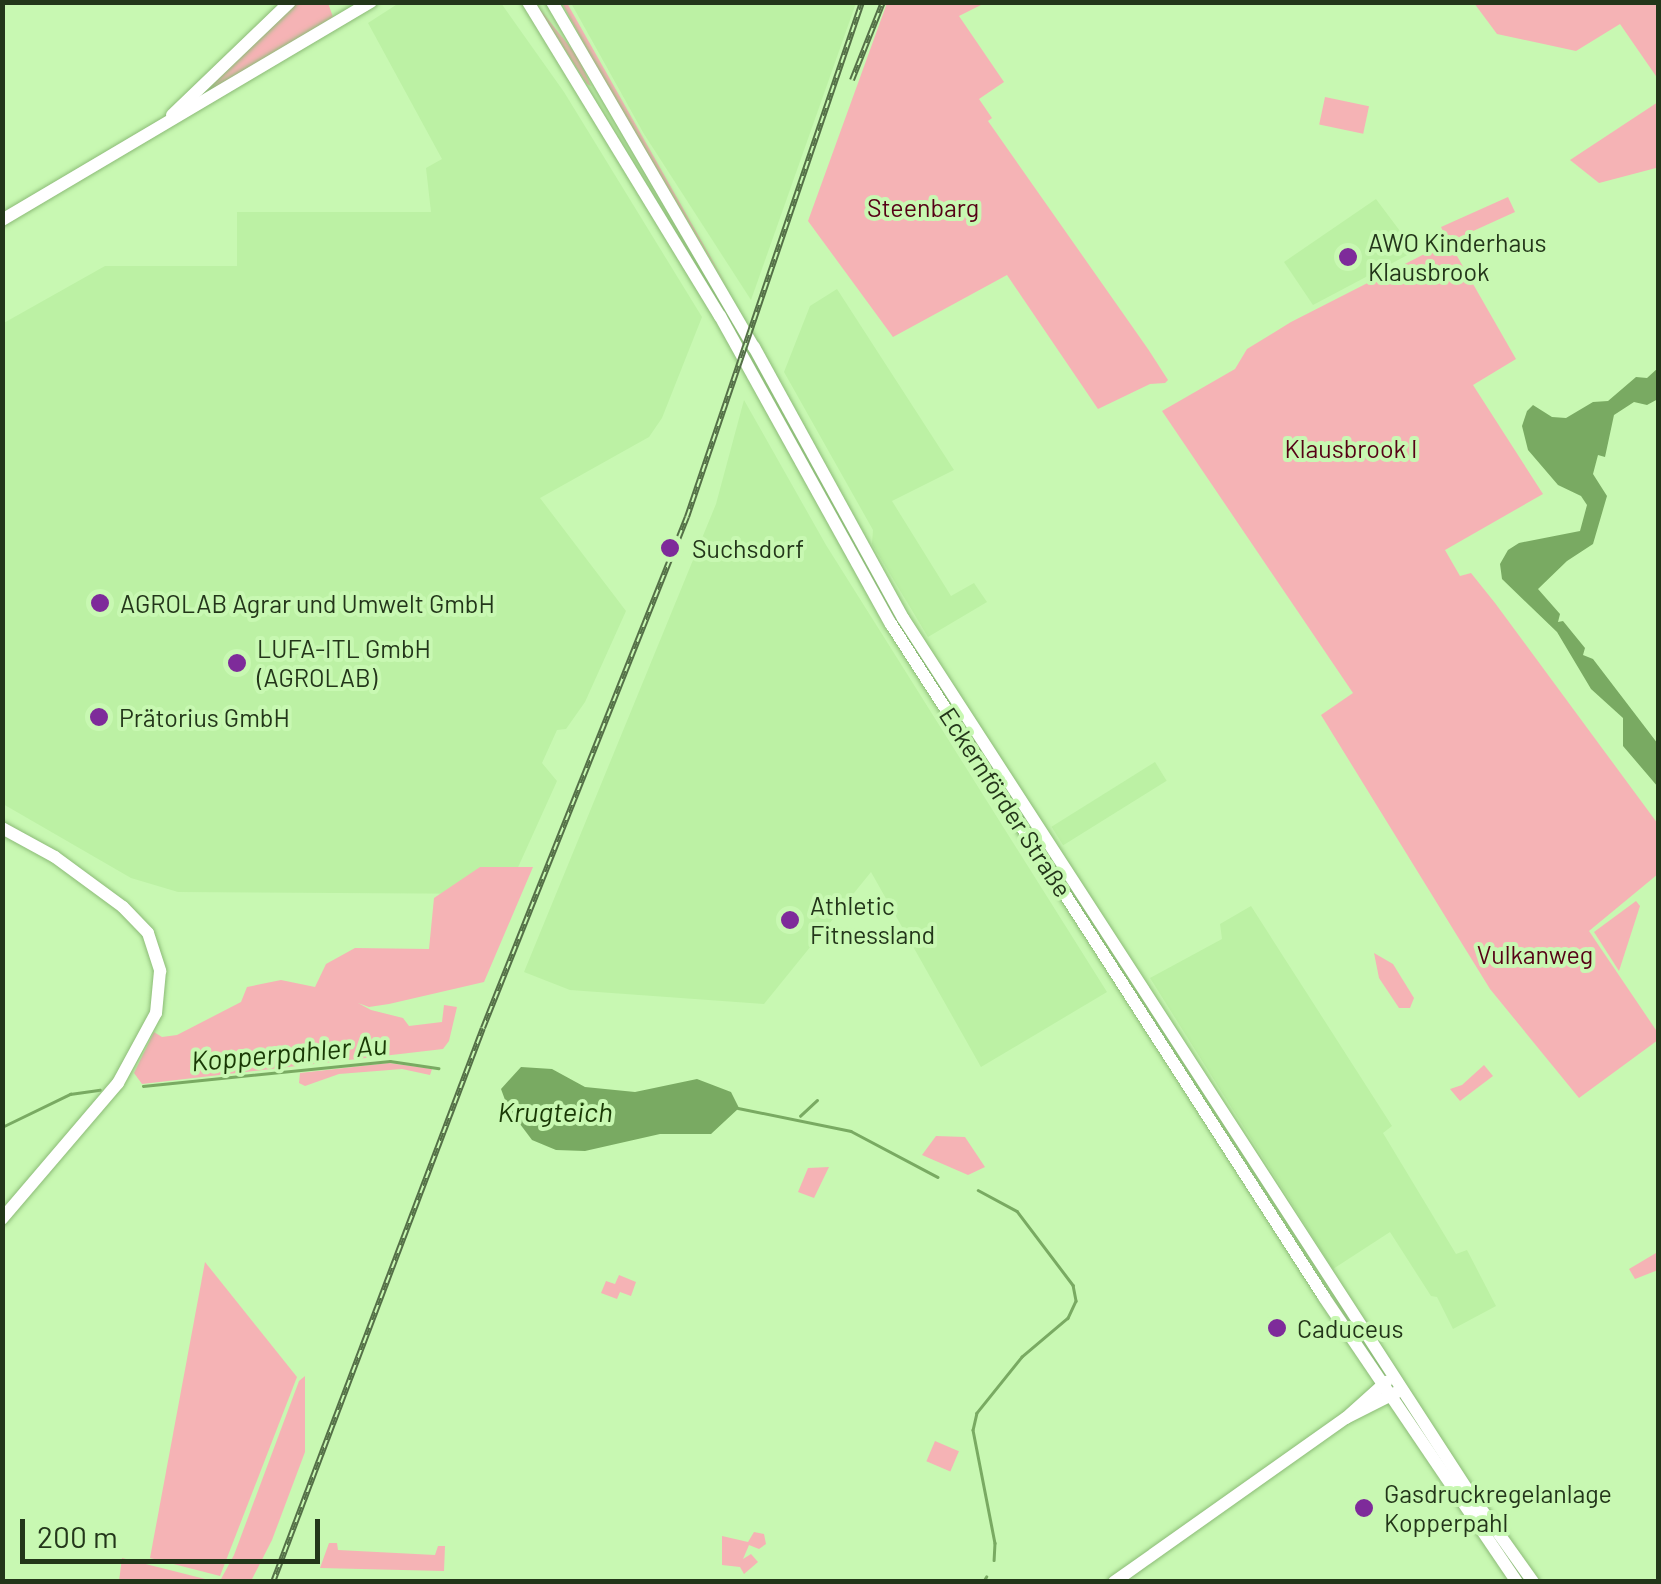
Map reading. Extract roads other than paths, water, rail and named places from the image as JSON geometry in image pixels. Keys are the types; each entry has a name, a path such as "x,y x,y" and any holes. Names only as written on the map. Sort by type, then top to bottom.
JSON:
{"main road":[{"path":"160,127 290,2"},
{"path":"2,220 371,2"},
{"name":"Eckernförder Straße","path":"528,2 720,316 891,624 1533,1582"},
{"name":"Eckernförder Straße","path":"552,2 764,365 903,618 1170,1038 1386,1390 1516,1582"},
{"path":"2,828 55,857 144,927 155,946 160,972 156,1014 118,1083 2,1219"},
{"path":"1114,1582 1400,1382"}],"water":[{"path":"1658,368 1658,399 1647,405 1634,402 1614,415 1605,457 1598,455 1593,474 1607,496 1593,544 1567,561 1538,589 1560,614 1558,622 1563,621 1585,648 1583,655 1593,659 1658,744 1658,787 1623,746 1623,718 1591,689 1557,632 1502,579 1500,564 1508,550 1519,543 1580,531 1587,505 1581,496 1558,485 1528,450 1522,426 1527,411 1533,405 1552,417 1566,418 1593,402 1608,401 1636,377 1647,378"},
{"name":"Krugteich","path":"521,1067 552,1069 585,1087 635,1092 697,1079 731,1092 739,1108 711,1134 660,1134 585,1151 556,1150 532,1140 508,1108 501,1089"}],"waterway":[{"name":"Kopperpahler Au","path":"143,1086 390,1061 438,1068"},
{"name":"Kopperpahler Au","path":"2,1127 70,1094 100,1090"},
{"path":"800,1116 817,1100"},
{"name":"Kopperpahler Au","path":"738,1108 851,1131 938,1177"},
{"name":"Kopperpahler Au","path":"978,1190 1017,1211 1073,1285 1076,1301 1068,1318 1022,1357 977,1413 973,1430 995,1543 994,1560"},
{"name":"Kopperpahler Au","path":"983,1582 986,1577"}],"railway":[{"path":"273,1582 483,1028 687,517 862,2"},
{"path":"852,80 883,2"}],"place":[{"name":"AWO Kinderhaus Klausbrook","path":"1348,257"},
{"name":"Suchsdorf","path":"670,548"},
{"name":"AGROLAB Agrar und Umwelt GmbH","path":"100,603"},
{"name":"LUFA-ITL GmbH (AGROLAB)","path":"237,663"},
{"name":"Prätorius GmbH","path":"99,717"},
{"name":"Athletic Fitnessland","path":"790,920"},
{"name":"Caduceus","path":"1277,1328"},
{"name":"Gasdruckregelanlage Kopperpahl","path":"1364,1508"}],"park label":[{"name":"Steenbarg","path":"923,207"},
{"name":"Klausbrook I","path":"1351,448"},
{"name":"Vulkanweg","path":"1535,954"}]}
